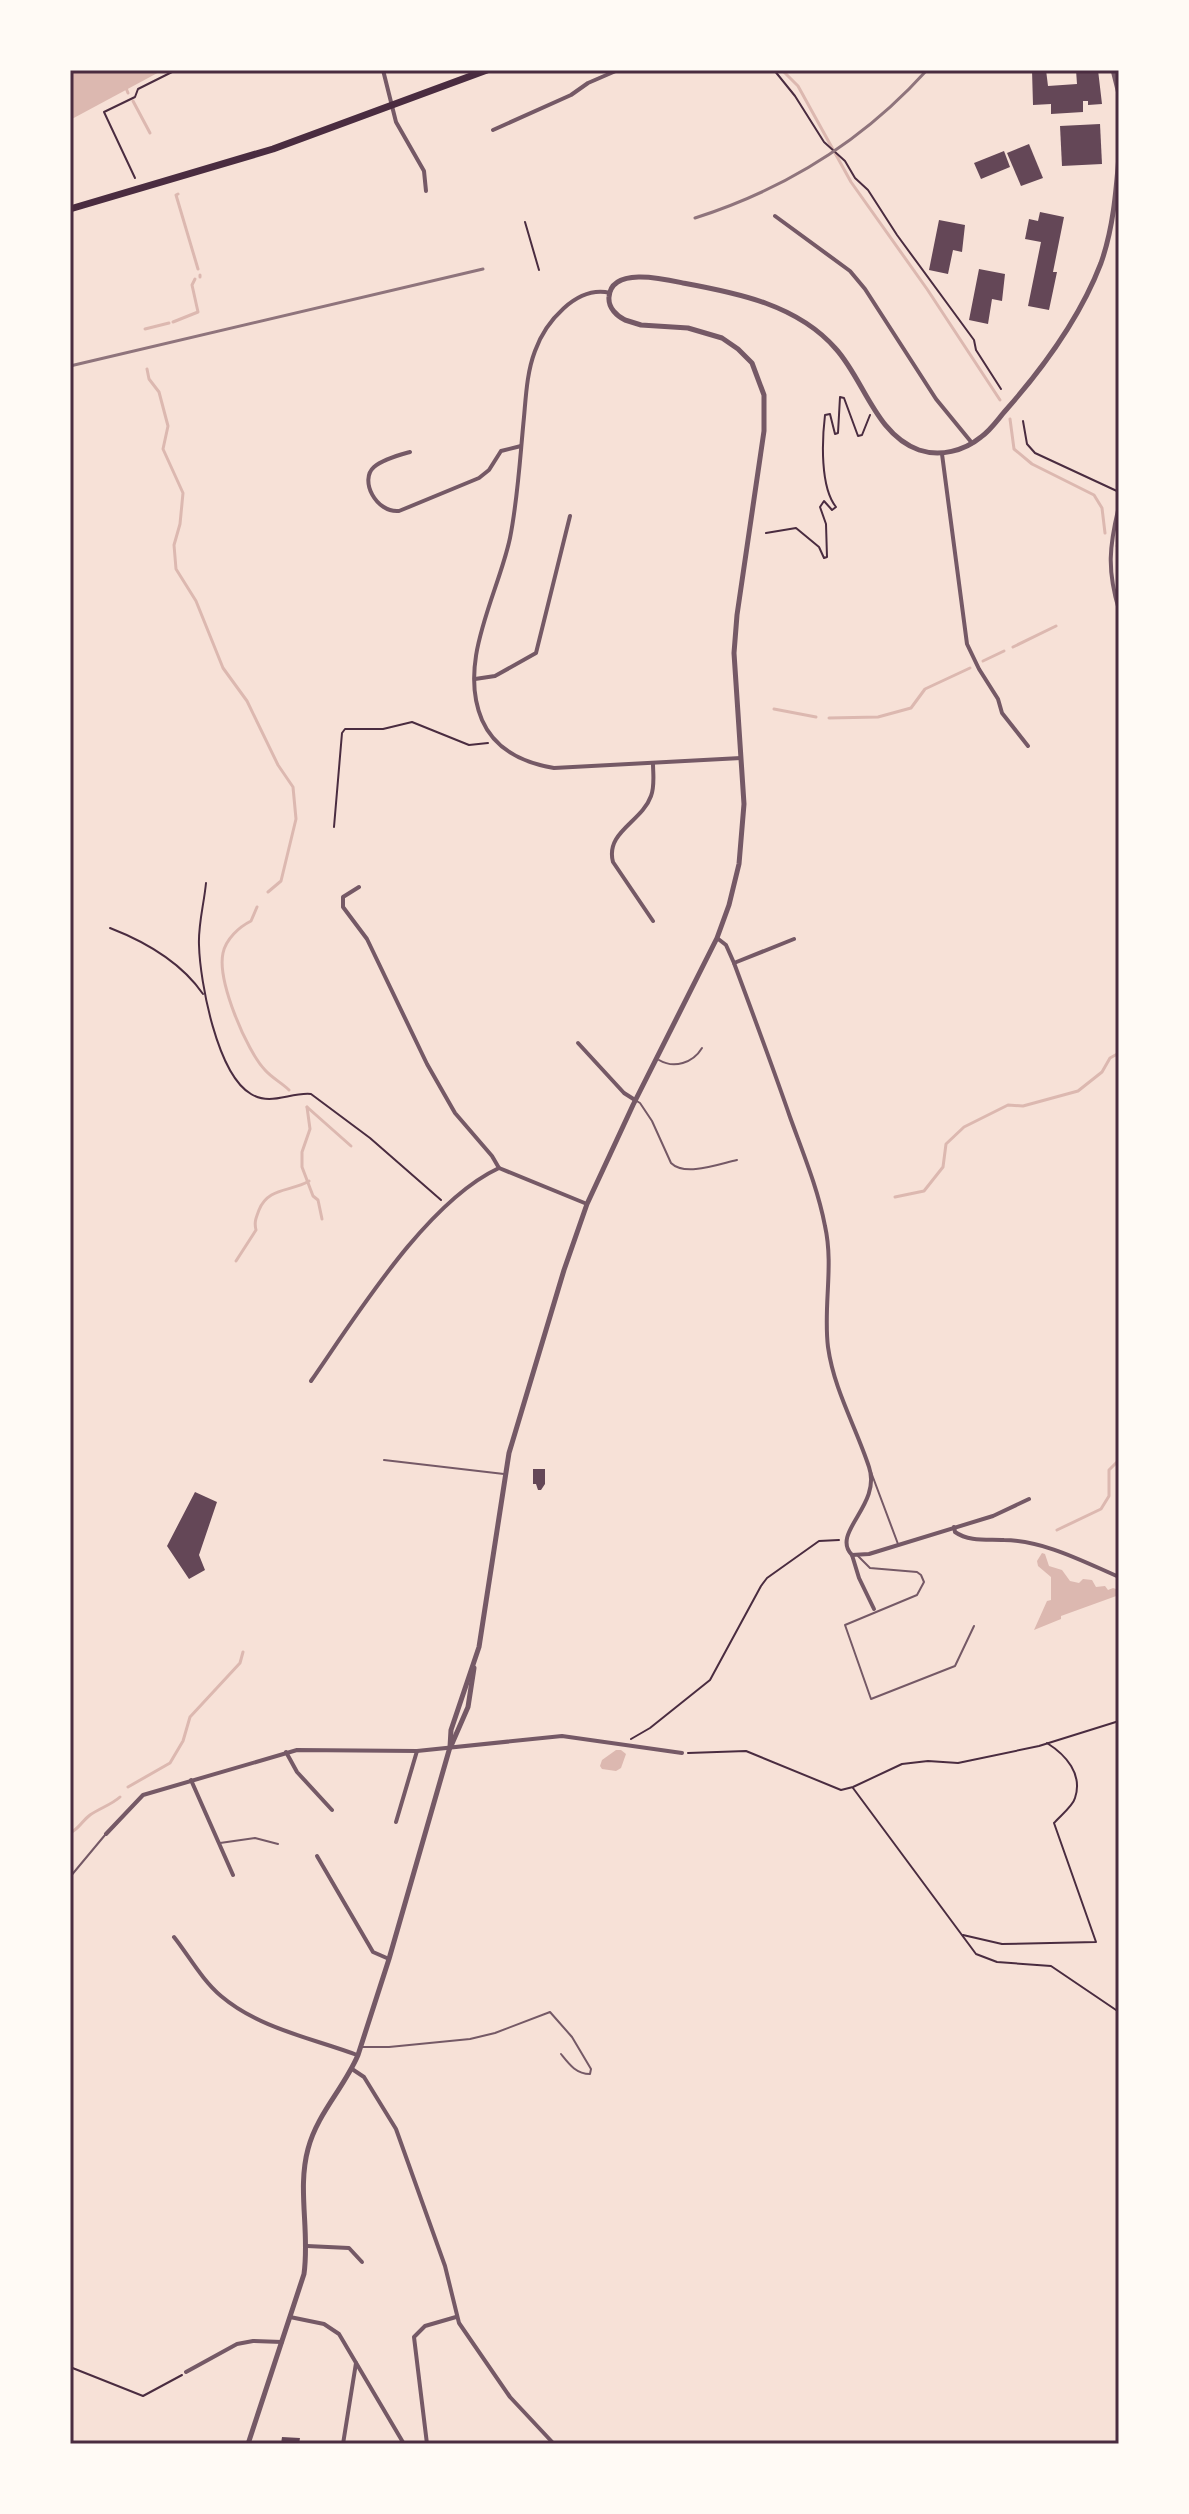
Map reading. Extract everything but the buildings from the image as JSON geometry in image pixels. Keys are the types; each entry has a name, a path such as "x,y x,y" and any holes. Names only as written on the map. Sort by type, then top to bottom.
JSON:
{"main road":[{"path":"70,209 273,149 487,70"}],"street":[{"path":"383,70 400,132 424,171 426,191"},
{"path":"493,130 618,70"},
{"path":"675,70 693,70"},
{"path":"1113,70 1119,94"},
{"path":"248,2444 304,2274 307,2246 303,2183 307,2151 318,2121 358,2055 450,1747 451,1730 474,1663 487,1606 505,1474 522,1405 587,1204 654,1058 717,938 739,864 744,804 734,653 764,431 765,406 761,382 752,363 731,343 705,332 625,320 610,305 610,293 623,279 656,278 759,301 791,313 835,347 883,422 898,438 916,449 942,454 972,443 985,433 1018,397 1080,309 1101,263 1110,231 1118,186 1119,156"},
{"path":"775,216 850,271 865,289 936,399 972,443"},
{"path":"610,293 598,291 573,301 555,318 540,339 529,372 512,529 480,638 475,679 477,704 485,727 503,748 524,761 554,768 741,758"},
{"path":"410,452 375,467 371,472 369,482 381,507 399,511 479,478 503,450 521,446"},
{"path":"942,454 967,644 998,699 1002,713 1028,746"},
{"path":"1119,506 1109,565 1119,610"},
{"path":"475,679 495,676 536,653 570,516"},
{"path":"70,680 71,707"},
{"path":"653,763 651,797 614,840 610,854 653,921"},
{"path":"359,887 343,897 343,907 367,939 427,1064 455,1113 499,1168 587,1204"},
{"path":"717,938 726,945 734,963 820,1203 829,1256 827,1324 831,1364 871,1471 867,1503 846,1536 847,1549 855,1555 859,1578 874,1609"},
{"path":"734,963 794,939"},
{"path":"578,1043 624,1093 635,1100"},
{"path":"311,1381 392,1267 428,1223 483,1175 499,1168"},
{"path":"855,1555 1003,1513 1029,1499"},
{"path":"954,1527 962,1537 1046,1546 1119,1577"},
{"path":"106,1834 143,1795 286,1752 310,1749 417,1751 562,1736 682,1753"},
{"path":"396,1822 417,1751"},
{"path":"286,1752 297,1772 332,1810"},
{"path":"191,1780 233,1875"},
{"path":"317,1856 373,1952 389,1959"},
{"path":"174,1937 223,1997 296,2036 316,2039 358,2055"},
{"path":"352,2069 364,2077 396,2129 445,2266 456,2317 498,2381 554,2444"},
{"path":"307,2246 349,2248 362,2262"},
{"path":"290,2317 330,2326 339,2334 404,2444"},
{"path":"427,2444 414,2337 425,2326 456,2317"},
{"path":"186,2372 237,2344 282,2342"},
{"path":"343,2444 356,2362"}],"lane":[{"path":"654,1058 667,1065 675,1065 691,1060 702,1048"},
{"path":"635,1100 652,1121 671,1163 677,1169 737,1160"},
{"path":"384,1460 505,1474"},
{"path":"871,1471 878,1483 898,1544"},
{"path":"855,1555 870,1568 917,1572 924,1582 917,1595 845,1625 871,1699 955,1666 974,1626"},
{"path":"70,1877 106,1834"},
{"path":"219,1844 255,1838 278,1844"},
{"path":"361,2046 389,2047 470,2039 550,2012 586,2059 590,2074 583,2074 572,2067 561,2054"}],"path":[{"path":"135,178 104,112 135,97 138,89 176,70"},
{"path":"774,70 795,96 824,142 845,161 855,178 868,190 974,340 976,350 1001,389"},
{"path":"525,222 539,270"},
{"path":"766,533 796,528 819,547 824,558 827,557 826,524 820,507 824,501 832,510 836,507 829,493 823,453 825,415 830,414 835,434 838,433 840,397 844,398 858,436 862,435 870,415"},
{"path":"1023,421 1023,434 1035,453 1119,492"},
{"path":"334,827 342,733 345,729 383,729 412,722 469,745 489,742"},
{"path":"206,883 199,942 204,995 225,1060 236,1080 250,1094 267,1099 311,1094 370,1138 447,1206"},
{"path":"110,928 160,953 184,970 204,995"},
{"path":"623,1744 650,1728 710,1680 767,1578 819,1541 839,1540"},
{"path":"682,1753 746,1751 841,1790 902,1764 928,1761 952,1764 1047,1743 1119,1721"},
{"path":"962,1934 1002,1944 1096,1942 1054,1823 1075,1799 1077,1776 1063,1753 1047,1743"},
{"path":"853,1787 976,1954 997,1962 1051,1966 1119,2012"},
{"path":"70,2367 143,2396 186,2372"}],"shaded area":[{"path":"70,70 163,70 70,120"},
{"path":"1042,1553 1049,1566 1062,1570 1070,1581 1079,1583 1083,1579 1092,1580 1096,1587 1119,1590 1119,1595 1061,1616 1061,1619 1034,1630 1047,1601 1051,1600 1051,1577 1038,1566 1037,1561"},
{"path":"616,1750 626,1754 621,1768 616,1771 602,1769 602,1760"}],"waterway":[{"path":"782,70 798,86 851,182 1000,400"},
{"path":"126,88 128,93"},
{"path":"133,101 150,133"},
{"path":"178,194 198,269"},
{"path":"173,322 198,312 192,285 195,279"},
{"path":"145,329 169,323"},
{"path":"147,369 149,379 159,392 168,426 163,449 183,493 174,545 176,569 196,601 223,668 247,701 278,765 293,787 296,819 281,881 268,892"},
{"path":"1010,419 1014,449 1032,464 1094,495 1102,508 1105,533"},
{"path":"1013,647 1056,626"},
{"path":"983,661 1004,651"},
{"path":"829,718 878,717 911,708 925,689 970,668"},
{"path":"774,709 816,717"},
{"path":"257,907 251,921 227,943 222,965 224,980 235,1014 257,1060 289,1090"},
{"path":"895,1197 924,1191 943,1167 946,1144 964,1127 1008,1105 1023,1106 1078,1091 1102,1072 1110,1058 1119,1053"},
{"path":"307,1107 310,1129 302,1152 302,1167 313,1196 318,1200 322,1219"},
{"path":"307,1107 351,1146"},
{"path":"236,1261 256,1230 259,1210 268,1197 309,1181"},
{"path":"1057,1530 1101,1509 1109,1496 1109,1470 1119,1460"},
{"path":"128,1787 170,1763 183,1741 190,1717 240,1663 243,1652"},
{"path":"70,1833 90,1815 120,1797"}],"railway":[{"path":"695,218 761,193 821,160 877,119 927,70"},
{"path":"70,366 483,269"}]}
